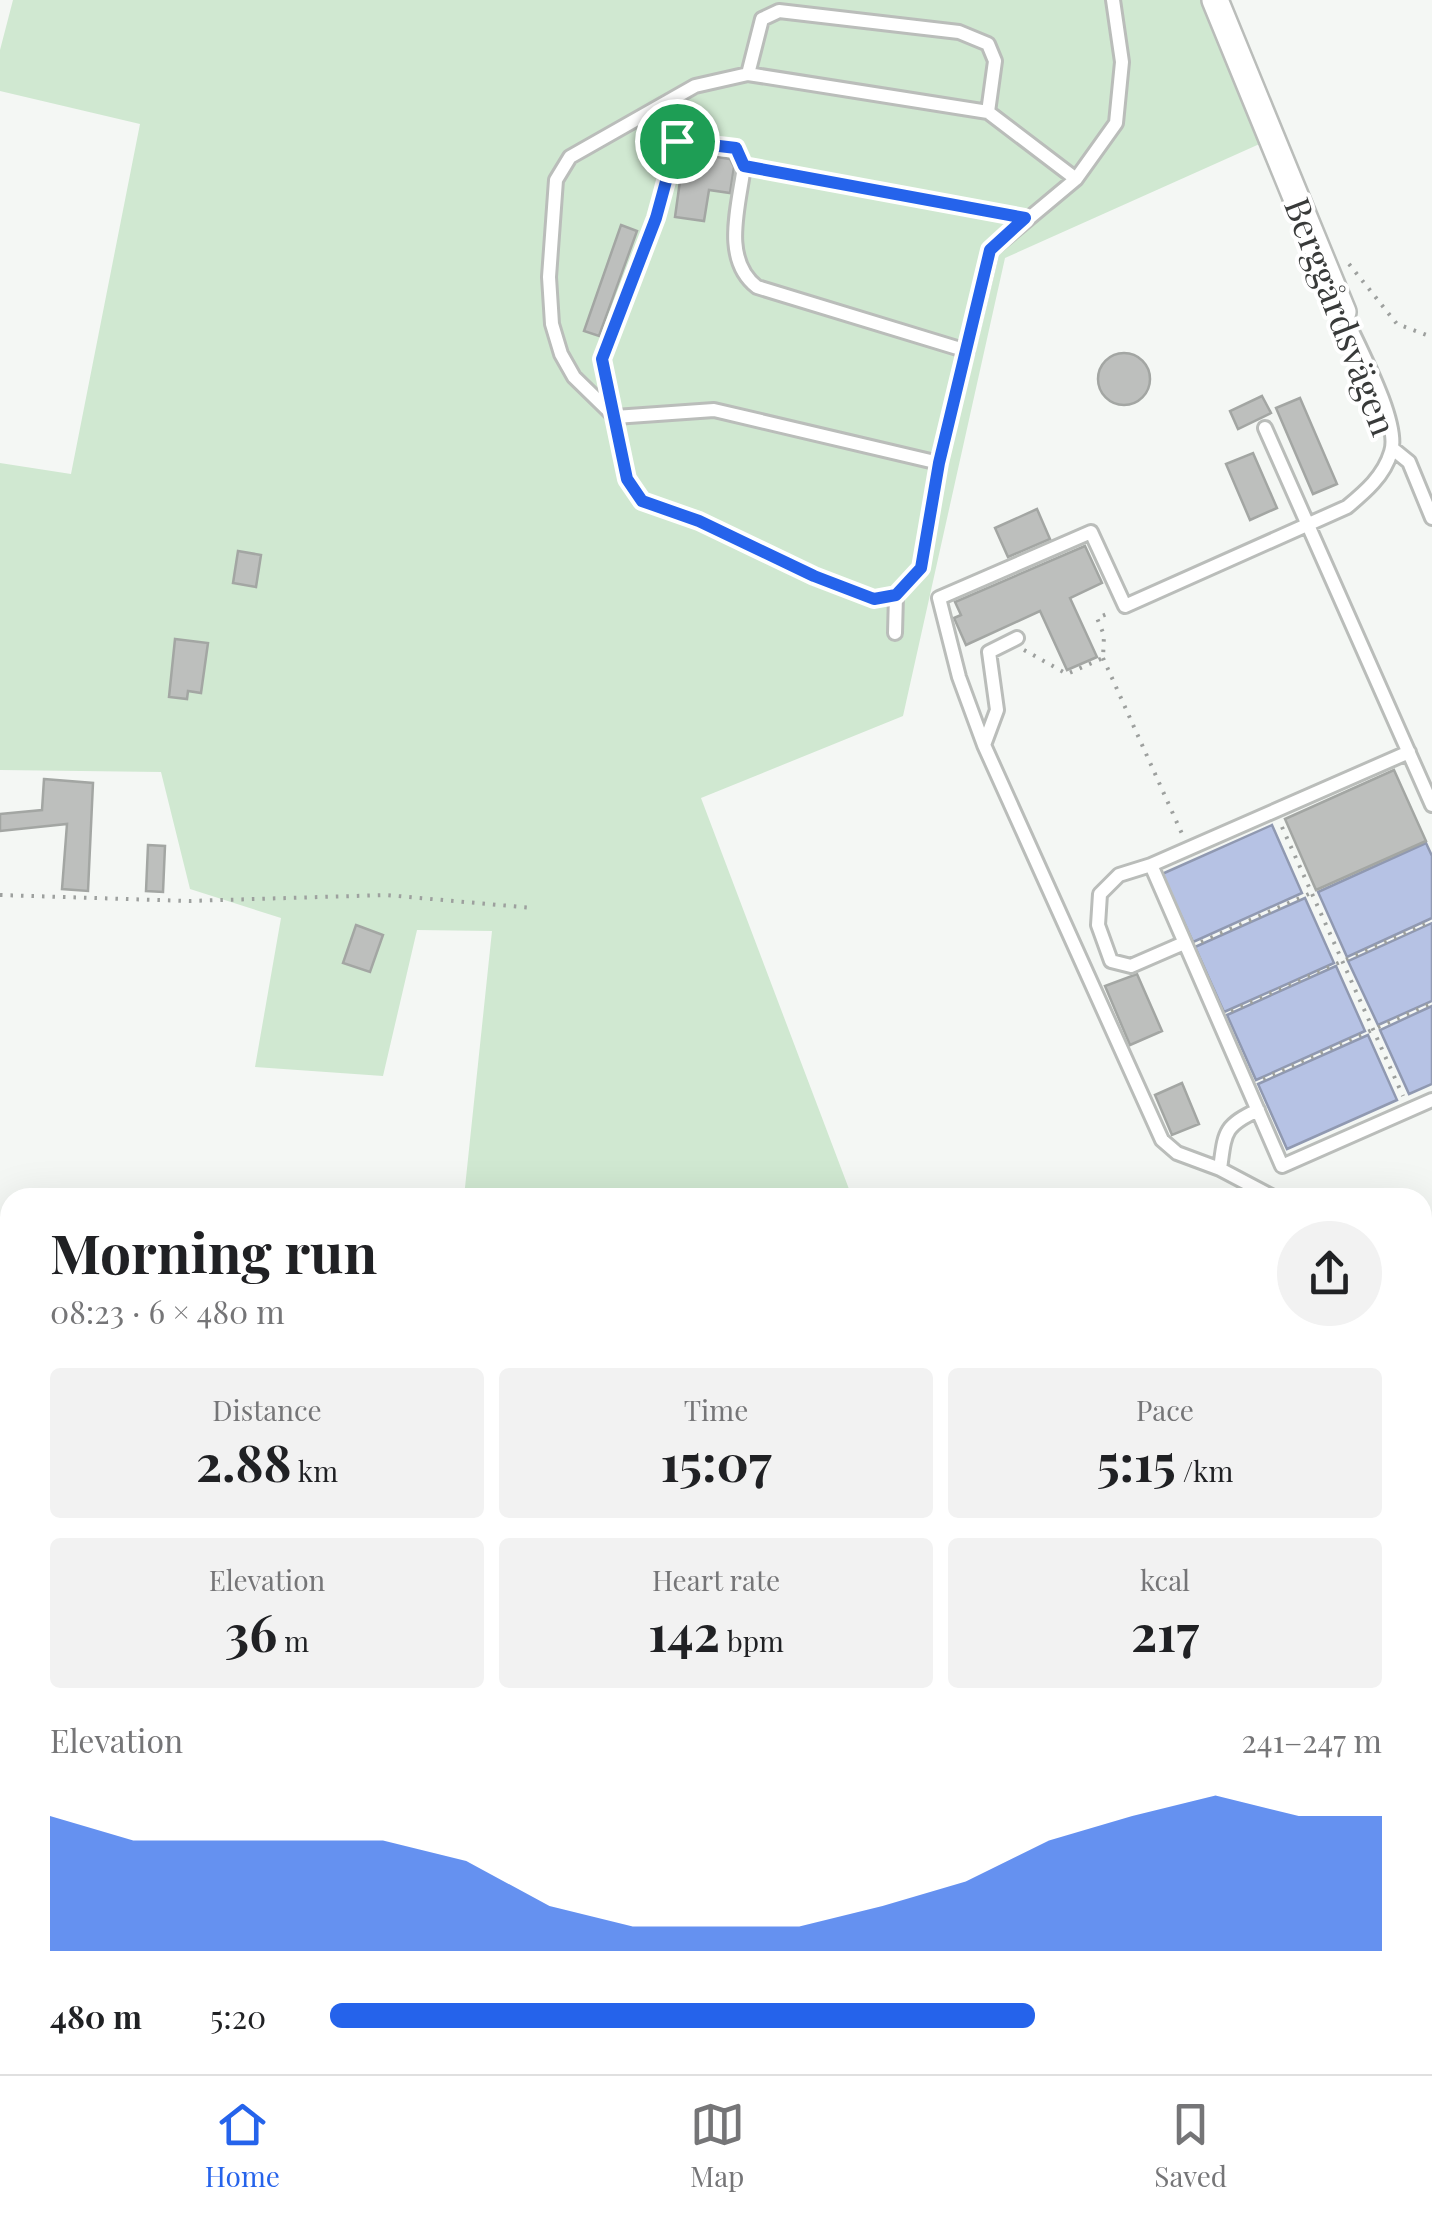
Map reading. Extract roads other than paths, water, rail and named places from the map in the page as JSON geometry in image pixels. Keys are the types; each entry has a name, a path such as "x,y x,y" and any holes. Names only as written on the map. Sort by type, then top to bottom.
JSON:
{"street":[{"name":"Berggårdsvägen","path":"1215,0 1343,312"}],"lane":[{"path":"966,351 757,287 742,276 735,256 744,166 736,148 677,141 656,218 602,359 627,479 642,501 699,521 814,576 874,599 896,595 921,568 939,463 966,351 990,250 1076,179 1116,123 1122,62 1114,0"},
{"path":"748,74 762,19 779,11 959,32 988,44 995,60 988,112"},
{"path":"939,463 714,410 615,417 574,378 560,354 552,324 549,262 556,180 570,158 695,86 748,74 988,112 1076,179"},
{"path":"744,166 1025,218"},
{"name":"Berggårdsvägen","path":"984,745 959,677 938,598 1091,532 1126,606 1347,506 1368,490 1393,449 1389,422 1343,312"},
{"path":"1265,428 1432,805"},
{"path":"1393,449 1409,462 1432,518"},
{"path":"895,633 896,595"},
{"path":"1017,638 989,652 997,710 984,745 1162,1140 1177,1153 1256,1188"},
{"path":"1189,944 1131,966 1110,961 1098,925 1100,894 1120,875 1151,866 1409,752"},
{"path":"1151,866 1189,944 1282,1166 1432,1100"},
{"path":"1220,1169 1224,1134 1234,1122 1258,1110"}],"water":[{"path":"1272,825 1302,893 1193,942 1162,874"},
{"path":"1426,843 1432,856 1432,918 1347,957 1318,892"},
{"path":"1305,898 1334,963 1224,1012 1195,947"},
{"path":"1432,923 1432,1001 1378,1025 1348,961"},
{"path":"1336,966 1365,1031 1256,1080 1227,1015"},
{"path":"1432,1006 1432,1084 1409,1094 1380,1030"},
{"path":"1368,1035 1397,1100 1287,1149 1258,1084"}]}
